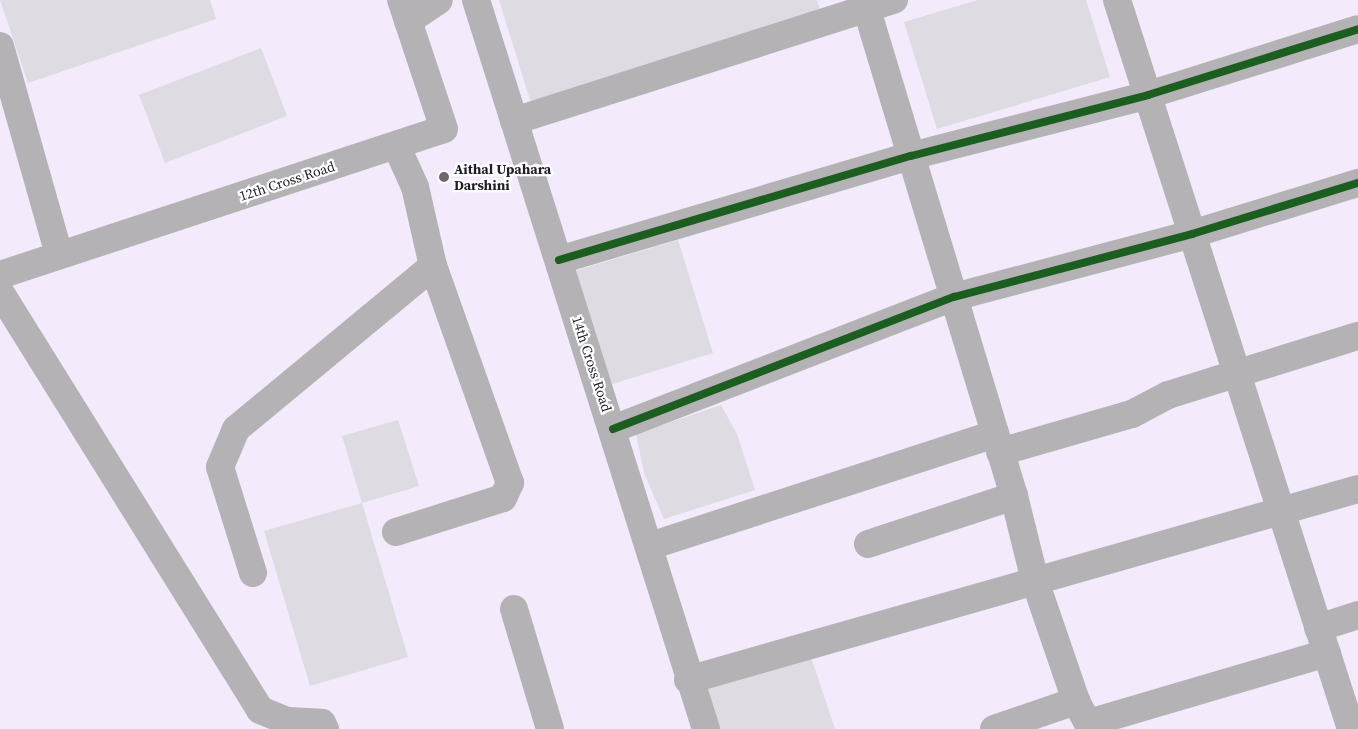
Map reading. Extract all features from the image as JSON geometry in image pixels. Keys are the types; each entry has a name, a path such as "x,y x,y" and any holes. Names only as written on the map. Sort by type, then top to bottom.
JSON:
{"street":[{"path":"404,10 439,0"},
{"name":"14th Cross Road","path":"476,0 650,546 688,680 706,729"},
{"path":"514,121 865,4 894,0"},
{"path":"1116,0 1351,729"},
{"path":"865,4 1014,496 1035,581 1085,718"},
{"name":"12th Cross Road","path":"0,275 444,129 404,10"},
{"path":"559,260 911,156 1148,95 1358,29"},
{"path":"0,46 59,255"},
{"path":"396,145 415,187 433,266 510,483 503,498 396,532"},
{"path":"613,429 954,297 1192,234 1358,183"},
{"path":"252,573 220,467 236,429 433,266"},
{"path":"0,292 260,710 287,721 322,723 325,729"},
{"path":"650,546 998,443 1132,414 1168,395 1238,376 1358,336"},
{"path":"688,680 1358,489"},
{"path":"868,544 1014,496"},
{"path":"514,609 550,729"},
{"path":"1318,628 1358,615"},
{"path":"994,729 1085,718 1326,653"}],"shaded area":[{"path":"0,0 1358,0 1358,729 0,729"}],"building":[{"path":"0,0 210,0 216,19 28,83"},
{"path":"499,0 817,0 822,16 531,103"},
{"path":"978,0 1086,0 1110,77 937,129 904,22"},
{"path":"261,48 287,116 165,163 139,95"},
{"path":"678,240 713,353 606,386 571,272"},
{"path":"721,405 737,434 755,490 664,519 644,473 636,434"},
{"path":"398,420 419,486 362,503 342,436"},
{"path":"362,503 408,657 310,686 264,531"},
{"path":"809,651 835,729 719,729 705,685"}],"cycle path":[{"path":"559,260 911,156 1148,95 1358,29"},
{"path":"613,429 954,297 1192,234 1358,183"}],"place":[{"name":"Aithal Upahara Darshini","path":"444,177"}]}
